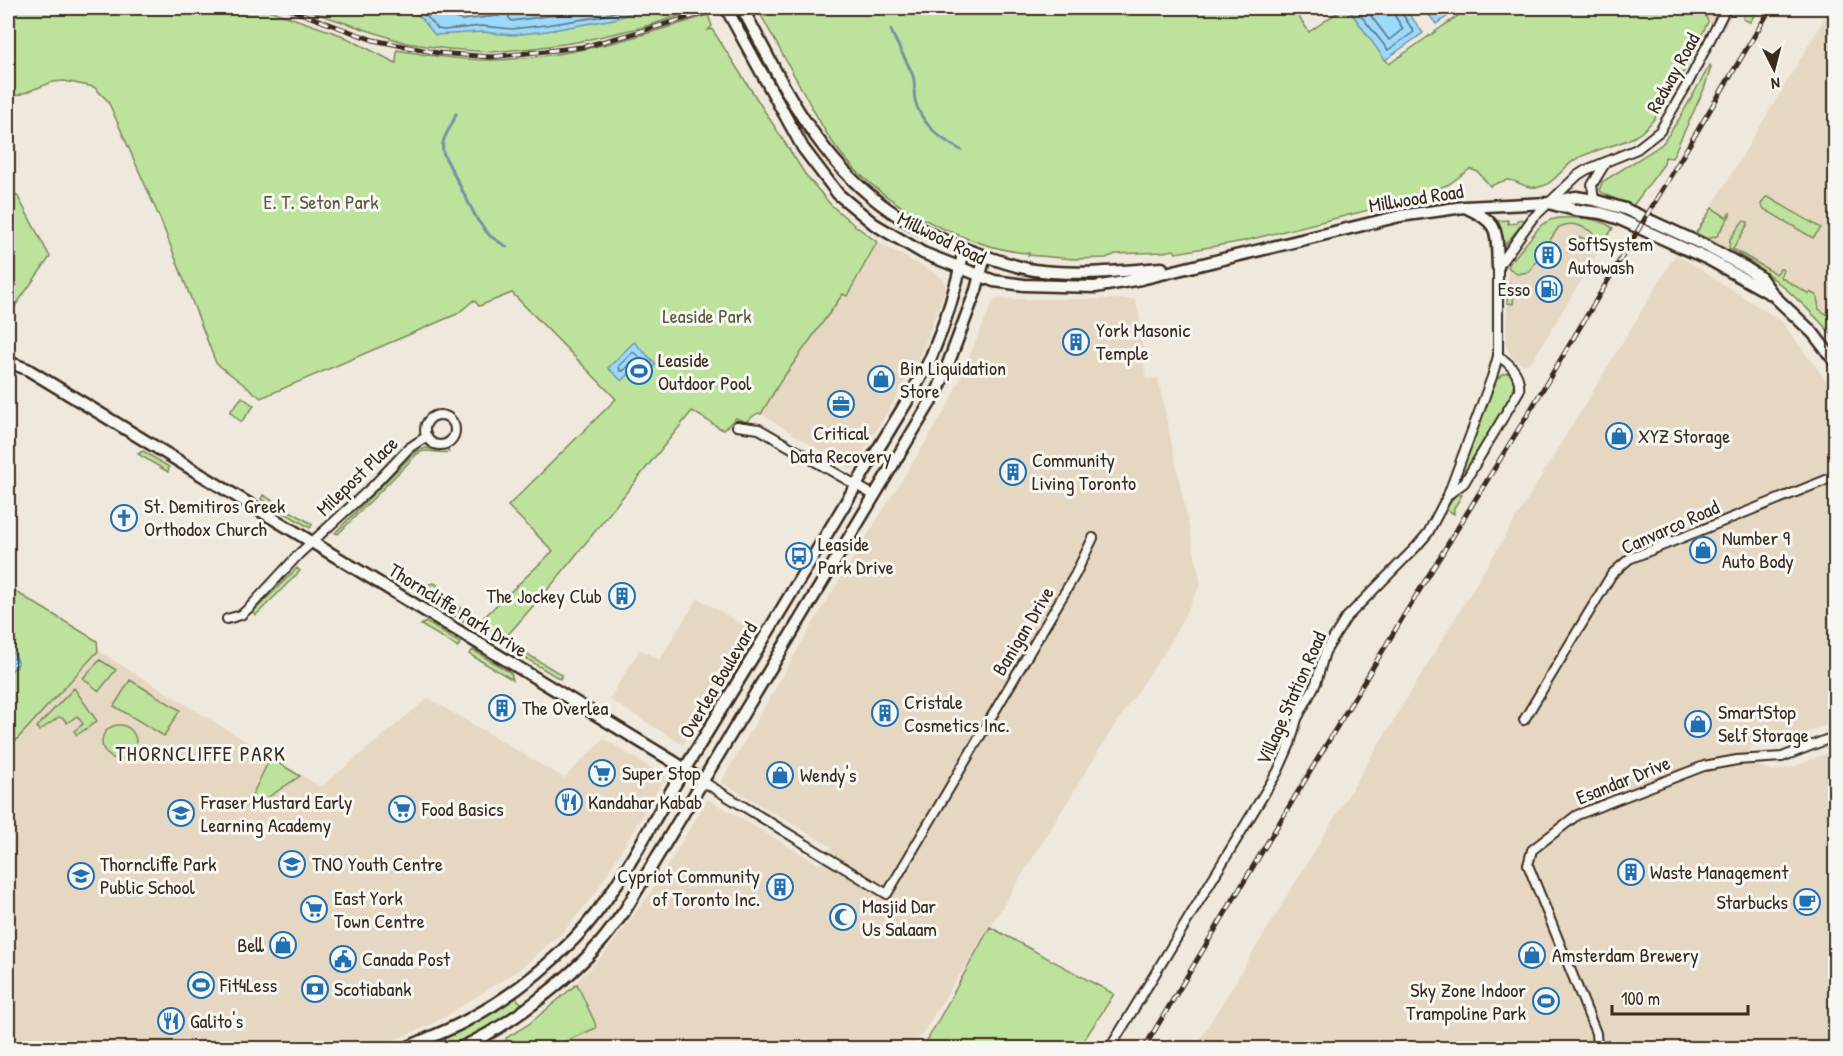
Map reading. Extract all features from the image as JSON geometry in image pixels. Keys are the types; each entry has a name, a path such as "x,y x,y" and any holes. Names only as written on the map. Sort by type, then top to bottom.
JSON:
{"main road":[{"name":"Millwood Road","path":"726,8 803,148 838,194 874,224 923,253 980,277 1024,285 1095,287 1125,282 1400,216 1464,207 1549,203 1576,197 1625,209 1708,247 1760,277 1775,297 1813,333 1836,363"},
{"name":"Millwood Road","path":"742,8 816,138 855,183 887,210 929,234 964,249 1006,264 1035,270 1104,272 1186,267"},
{"name":"Millwood Road","path":"1549,203 1617,218 1708,259 1775,297"},
{"path":"1464,207 1487,219 1494,227 1498,267"},
{"name":"Overlea Boulevard","path":"406,1048 471,1018 519,987 547,965 576,937 600,908 632,859 906,403 930,359 943,327 964,249"},
{"name":"Overlea Boulevard","path":"460,1048 484,1036 531,1006 572,971 601,942 624,912 939,388 980,277 985,256"},
{"name":"Thorncliffe Park Drive","path":"8,362 27,369 702,781"}],"street":[{"name":"Redway Road","path":"1549,203 1578,175 1636,149 1660,131 1688,83 1726,8"},
{"path":"1594,200 1592,185 1606,162"},
{"path":"1498,267 1532,219 1549,203"},
{"name":"Village Station Road","path":"1110,1048 1278,771 1290,744 1297,719 1316,682 1322,661 1346,618 1428,533 1448,495 1498,356 1498,267"},
{"path":"1448,495 1464,483 1519,391 1518,374 1498,356"},
{"path":"737,426 759,429 875,496"},
{"name":"Milepost Place","path":"227,619 241,615 250,607 292,561 373,486 409,448 427,436"},
{"name":"Canvarco Road","path":"1524,720 1612,574 1629,559 1836,476"},
{"name":"Banigan Drive","path":"887,894 1075,575 1093,538"},
{"name":"Esandar Drive","path":"1597,1048 1596,1033 1528,865 1532,850 1577,815 1704,766 1737,760 1782,757 1836,736"},
{"name":"Thorncliffe Park Drive","path":"702,781 887,894"}],"shaded area":[{"path":"1703,8 1734,8 1725,28 1708,22"},
{"path":"1831,8 1835,8 1835,338 1816,316 1775,279 1732,251 1696,233"},
{"path":"1559,218 1586,218 1606,223 1613,228 1534,358 1526,365 1511,356 1506,344 1508,267 1541,225"},
{"path":"877,242 937,274 944,280 946,287 919,360 852,470 761,414 780,382 843,294 847,296"},
{"path":"1676,254 1781,321 1835,392 1835,721 1784,742 1749,747 1756,765 1774,771 1793,767 1835,750 1835,1048 1195,1048"},
{"path":"994,299 1135,299 1139,314 1146,379 1158,378 1201,584 1169,645 1111,731 913,1048 488,1048 529,1024 544,1012 604,954 649,895 708,799 820,865 832,847 721,782 822,608 949,404"},
{"path":"698,598 753,631 683,745 609,699 640,649 659,660"},
{"path":"98,651 321,787 428,698 564,778 604,739 665,778 596,892 565,930 520,969 436,1022 376,1048 8,1048 8,749"}],"green space":[{"name":"E. T. Seton Park","path":"8,8 263,8 341,35 396,63 397,50 476,60 545,56 600,46 708,15 712,26 708,30 712,29 805,174 831,205 877,242 847,296 843,294 780,382 761,414 758,413 745,422 736,418 723,430 692,411 555,581 505,638 479,622 553,551 508,506 616,399 512,293 479,306 474,300 457,314 261,398 216,363 161,221 108,101 94,87 64,81 53,82 8,99"},
{"path":"300,8 705,8 643,27 577,42 491,52 406,43"},
{"path":"757,8 1293,8 1309,32 1344,8 1348,8 1389,64 1469,8 1703,8 1708,22 1686,68 1666,102 1645,129 1634,137 1578,158 1543,186 1532,187 1507,180 1490,186 1478,172 1470,169 1449,184 1417,198 1244,241 1176,253 1174,250 1116,254 1106,258 1074,259 1028,255 1029,253 984,244 940,227 887,197 856,171 828,136"},
{"path":"1747,8 1759,8 1750,22 1743,19"},
{"path":"1710,65 1704,89 1672,158 1665,157 1664,164 1632,207 1601,192 1602,182 1663,143"},
{"path":"8,185 18,197 50,257 8,316"},
{"path":"1766,197 1821,228 1813,238 1764,209 1761,204"},
{"path":"1712,208 1726,217 1730,213 1730,215 1717,236 1708,239 1696,233"},
{"path":"1559,218 1587,219 1613,228 1599,249 1599,239 1590,231 1580,226 1563,225 1558,228 1529,272 1517,274 1508,267 1541,225"},
{"path":"1508,220 1508,224 1517,223 1517,220 1525,221 1501,249 1494,221"},
{"path":"1743,221 1748,224 1733,249 1776,274 1782,269 1780,277 1809,294 1810,292 1817,296 1819,309 1835,320 1835,338 1786,289 1759,267 1729,249 1730,239"},
{"path":"1580,237 1585,239 1588,245 1585,250 1568,252 1575,240"},
{"path":"1509,284 1515,286 1513,304 1507,303"},
{"path":"1508,373 1515,377 1517,389 1462,480 1459,481 1496,380"},
{"path":"242,397 254,406 241,422 230,412"},
{"path":"426,448 439,451 448,449 449,452 425,451 417,454 338,534 335,533 415,452"},
{"path":"143,451 169,467 168,472 138,454"},
{"path":"1456,494 1462,495 1454,508 1454,514 1446,509"},
{"path":"263,495 312,525 310,528 261,499"},
{"path":"297,568 300,571 256,615 253,612"},
{"path":"433,583 436,584 466,614 424,589"},
{"path":"8,587 97,641 98,651 8,749"},
{"path":"423,591 468,618 467,623 420,595"},
{"path":"426,622 460,643 458,647 421,625"},
{"path":"504,640 562,675 560,679 502,644"},
{"path":"473,650 511,673 513,680 469,654"},
{"path":"100,660 116,670 99,691 83,678"},
{"path":"130,680 180,710 164,736 114,706"},
{"path":"74,688 97,721 77,735 74,731 83,724 77,716 67,723 59,717 39,731 37,727"},
{"path":"119,725 131,730 136,742 131,754 119,759 107,754 102,742 107,730"},
{"path":"270,758 300,776 252,808 247,806"},
{"path":"990,927 1114,994 1079,1048 923,1048"},
{"path":"577,984 596,1028 557,1045 558,1048 541,1048 539,1044 527,1048 510,1048 506,1038 529,1024"},
{"path":"516,998 521,1003 519,1008 465,1041 449,1048 426,1048"}],"water":[{"path":"410,8 448,8 462,14 527,8 647,8 614,19 547,31 513,35 482,32 435,35"},
{"path":"1348,8 1405,8 1423,33 1385,60"},
{"path":"1424,8 1460,8 1436,24"},
{"path":"634,342 656,364 644,376 635,368 622,381 608,368"},
{"path":"8,652 15,654 18,661 17,667 8,672"}],"waterway":[{"path":"891,30 913,76 915,100 922,116 932,130 961,150"},
{"path":"456,114 444,139 444,155 478,221 490,236 507,247"}],"railway":[{"path":"286,8 373,40 438,53 491,57 582,47 721,8"},
{"path":"1144,1048 1771,8"}],"place":[{"name":"SoftSystem Autowash","path":"1548,255"},
{"name":"Esso","path":"1549,289"},
{"name":"York Masonic Temple","path":"1076,342"},
{"name":"Leaside Outdoor Pool","path":"639,371"},
{"name":"Bin Liquidation Store","path":"881,379"},
{"name":"Critical Data Recovery","path":"841,404"},
{"name":"XYZ Storage","path":"1619,436"},
{"name":"Community Living Toronto","path":"1013,472"},
{"name":"St. Demitiros Greek Orthodox Church","path":"124,518"},
{"name":"Number 9 Auto Body","path":"1703,550"},
{"name":"Leaside Park Drive","path":"799,556"},
{"name":"The Jockey Club","path":"622,596"},
{"name":"The Overlea","path":"502,708"},
{"name":"Cristale Cosmetics Inc.","path":"885,713"},
{"name":"SmartStop Self Storage","path":"1698,724"},
{"name":"Super Stop","path":"602,773"},
{"name":"Wendy's","path":"780,775"},
{"name":"Kandahar Kabab","path":"569,802"},
{"name":"Food Basics","path":"402,809"},
{"name":"Fraser Mustard Early Learning Academy","path":"181,813"},
{"name":"TNO Youth Centre","path":"292,864"},
{"name":"Waste Management","path":"1631,872"},
{"name":"Thorncliffe Park Public School","path":"81,876"},
{"name":"Cypriot Community of Toronto Inc.","path":"780,887"},
{"name":"Starbucks","path":"1807,902"},
{"name":"East York Town Centre","path":"314,909"},
{"name":"Masjid Dar Us Salaam","path":"843,917"},
{"name":"Bell","path":"283,945"},
{"name":"Amsterdam Brewery","path":"1532,955"},
{"name":"Canada Post","path":"343,959"},
{"name":"Fit4Less","path":"201,985"},
{"name":"Scotiabank","path":"315,989"},
{"name":"Sky Zone Indoor Trampoline Park","path":"1546,1001"},
{"name":"Galito's","path":"171,1021"}],"district":[{"name":"THORNCLIFFE PARK","path":"201,754"}],"park label":[{"name":"Leaside Park","path":"707,316"}]}
